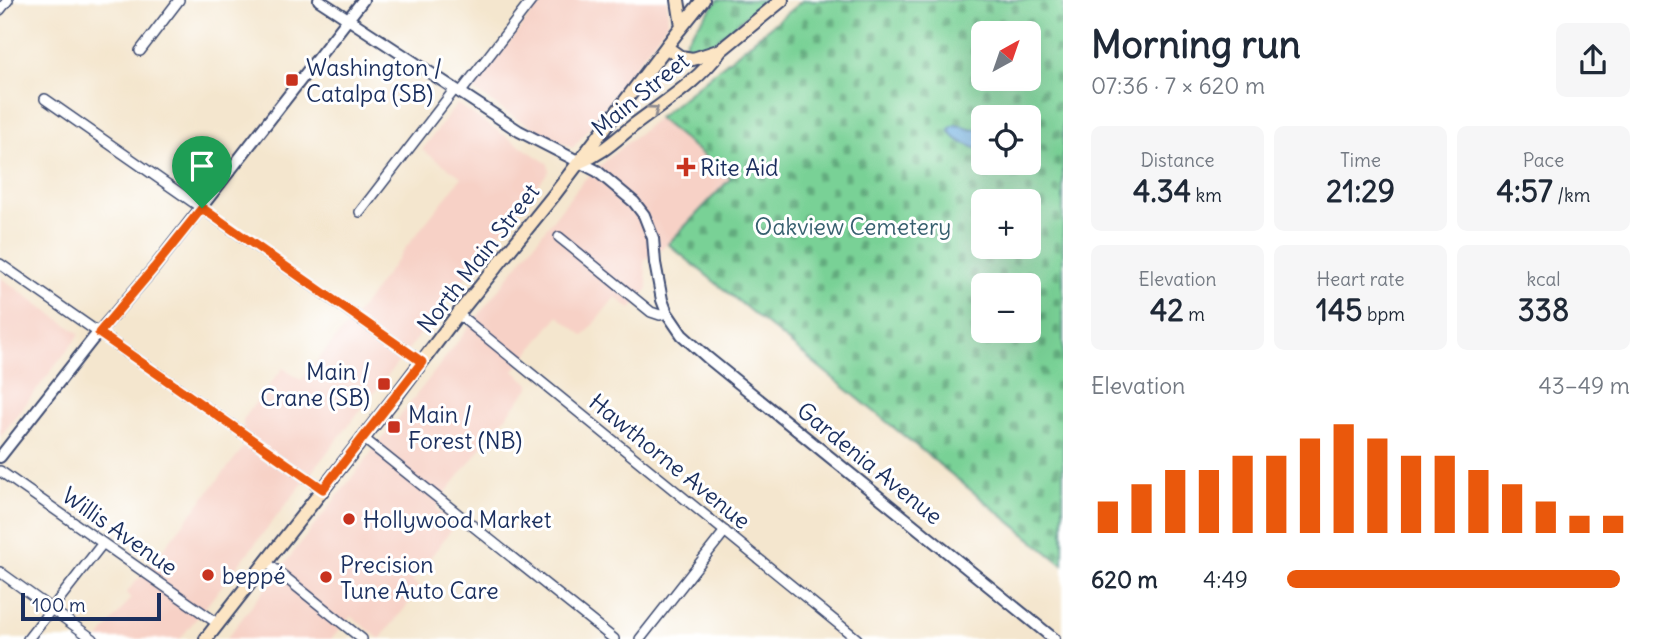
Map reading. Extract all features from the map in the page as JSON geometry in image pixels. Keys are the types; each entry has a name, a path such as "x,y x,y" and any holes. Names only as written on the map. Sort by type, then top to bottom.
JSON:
{"main road":[{"path":"678,0 682,26"},
{"path":"682,26 703,0"},
{"name":"Main Street","path":"579,163 600,153 671,97 782,0"},
{"name":"North Main Street","path":"206,639 458,314 579,163 682,26"},
{"path":"666,47 681,57 693,60 722,50"}],"street":[{"path":"0,10 8,0"},
{"path":"140,51 179,0"},
{"name":"Gardenia Avenue","path":"319,0 499,118 597,171 634,202 644,215 653,238 662,300 667,313 682,335 1054,639"},
{"path":"0,457 202,208 363,0"},
{"path":"360,212 532,0"},
{"path":"45,99 422,362"},
{"path":"559,237 651,312 660,315 667,313"},
{"path":"0,264 323,489"},
{"name":"Hawthorne Avenue","path":"458,314 857,639"},
{"path":"363,438 614,639"},
{"name":"Willis Avenue","path":"0,471 217,623"},
{"path":"640,639 725,531"},
{"path":"28,639 103,543"},
{"path":"266,562 362,639"},
{"path":"0,572 93,639"}],"shaded area":[{"path":"542,0 667,0 668,22 572,148 517,119 473,90"},
{"path":"457,104 548,164 549,171 180,639 99,639 131,598 126,593 244,447 243,420 249,411 283,368 301,380 363,306 462,177 422,150"},
{"path":"658,118 731,178 668,244 644,260 648,288 631,309 615,297 584,336 558,316 514,371 531,385 447,491 436,509 455,525 412,581 421,588 380,639 351,616 331,639 226,639 583,181"},
{"path":"0,277 80,334 0,437"}],"green space":[{"path":"718,0 765,0 712,44 694,53 685,45 686,40"},
{"name":"Oakview Cemetery","path":"803,0 1063,0 1063,565 668,244 731,178 658,118"}],"water":[{"path":"955,125 971,130 971,146 955,138 949,129"}],"place":[{"name":"Washington / Catalpa (SB)","path":"292,80"},
{"name":"Rite Aid","path":"686,167"},
{"name":"Main / Crane (SB)","path":"384,384"},
{"name":"Main / Forest (NB)","path":"394,427"},
{"name":"Hollywood Market","path":"349,519"},
{"name":"beppé","path":"208,575"},
{"name":"Precision Tune Auto Care","path":"326,577"}],"route":[{"path":"202,208 422,362 323,489 99,333 202,208"}]}
